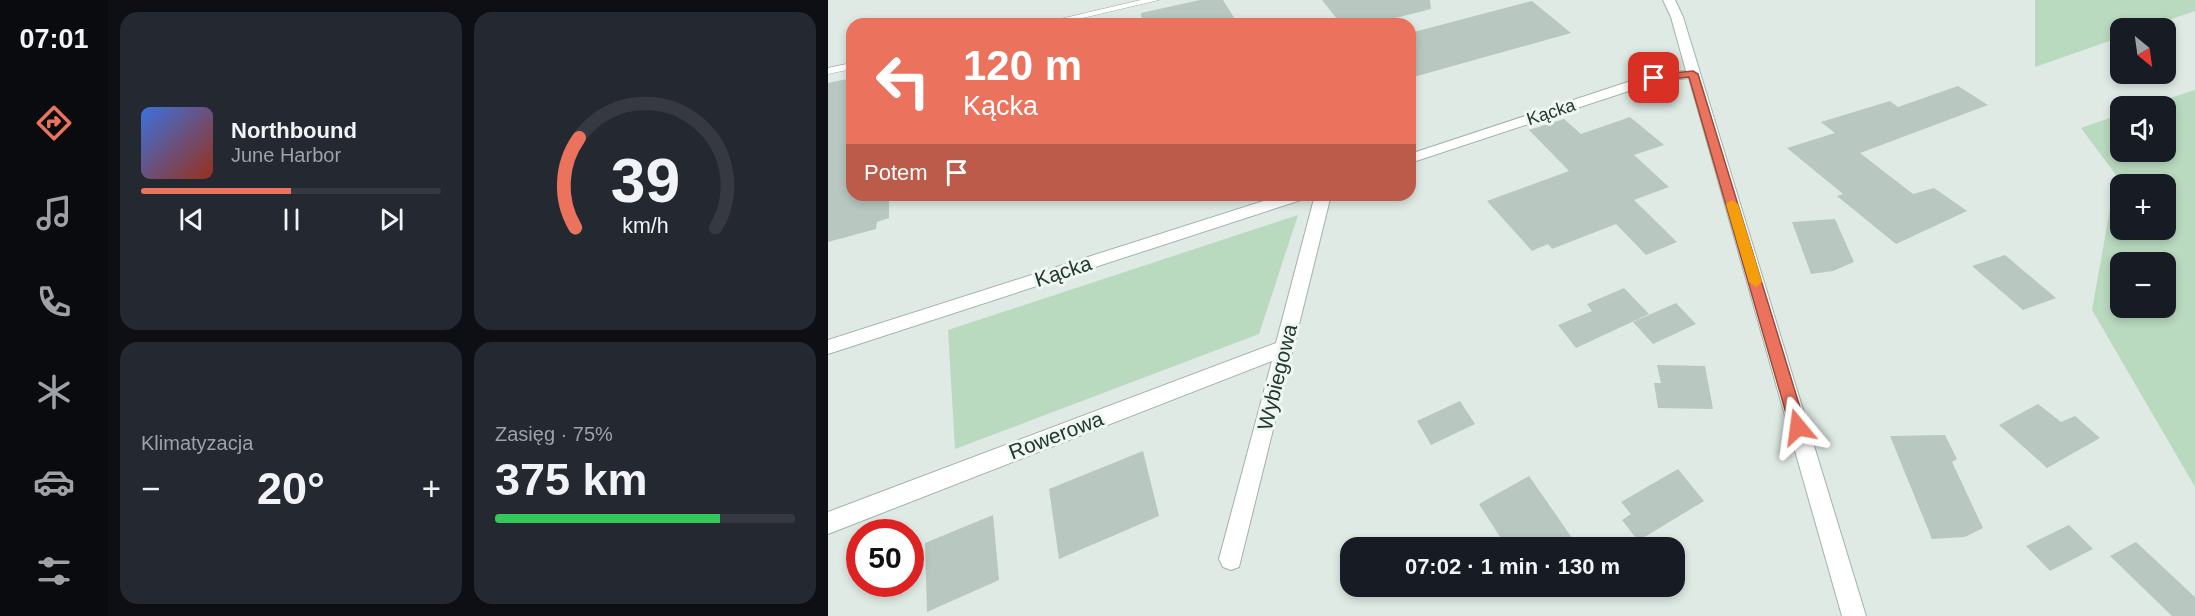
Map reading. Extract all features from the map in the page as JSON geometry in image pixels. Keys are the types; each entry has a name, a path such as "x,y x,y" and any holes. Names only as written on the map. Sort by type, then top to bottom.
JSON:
{"street":[{"path":"1669,0 1677,17 1854,616"},
{"name":"Kącka","path":"1416,157 1654,78 1693,74"},
{"name":"Kącka","path":"828,347 1280,201"},
{"name":"Wybiegowa","path":"1231,559 1321,201"},
{"name":"Rowerowa","path":"828,523 1284,348"}],"lane":[{"path":"1072,18 1154,0"},
{"path":"828,71 846,67"}],"green space":[{"path":"2035,0 2195,0 2195,11 2174,18 2110,18 2110,41 2035,67"},
{"path":"2195,90 2195,487 2092,310 2110,209 2110,240 2176,240 2176,174 2115,174 2081,128 2110,118 2110,162 2176,162 2176,96"},
{"path":"1298,215 1259,334 955,449 948,330"}],"building":[{"path":"1200,0 1223,0 1234,18 1141,18 1141,13"},
{"path":"1322,0 1430,0 1431,9 1396,18 1336,18"},
{"path":"1532,1 1571,33 1416,76 1416,31"},
{"path":"846,79 846,201 889,201 889,218 877,222 876,229 828,242 828,83"},
{"path":"1958,86 1988,105 1860,153 1913,194 1934,188 1967,211 1896,244 1837,196 1843,194 1787,148 1835,133 1821,122 1890,101 1898,107"},
{"path":"1630,117 1664,145 1634,155 1669,187 1634,200 1677,242 1646,255 1616,224 1552,249 1548,244 1532,251 1487,201 1569,171 1529,130 1564,119 1581,134"},
{"path":"1835,219 1854,262 1833,271 1811,274 1792,222"},
{"path":"2005,255 2056,298 2023,310 1972,266"},
{"path":"1624,288 1649,314 1576,348 1558,325 1592,311 1587,304"},
{"path":"1676,303 1696,324 1653,344 1633,322"},
{"path":"1657,365 1705,366 1713,409 1658,408 1654,383 1661,383"},
{"path":"1460,401 1475,424 1431,445 1417,421"},
{"path":"2038,404 2061,422 2075,416 2100,438 2047,468 1999,425"},
{"path":"1945,435 1957,459 1952,462 1983,528 1965,537 1932,539 1890,436"},
{"path":"1143,451 1159,516 1059,559 1049,489"},
{"path":"1678,469 1704,501 1645,537 1635,537 1622,520 1631,514 1621,502"},
{"path":"1529,476 1571,537 1500,537 1479,504"},
{"path":"993,515 999,580 927,612 925,543"},
{"path":"2069,525 2093,549 2050,571 2026,546"},
{"path":"2136,542 2195,597 2195,616 2172,616 2110,556"}],"slow traffic":[{"path":"1732,204 1756,282"}],"route":[{"path":"1654,78 1693,74 1798,427"}]}
